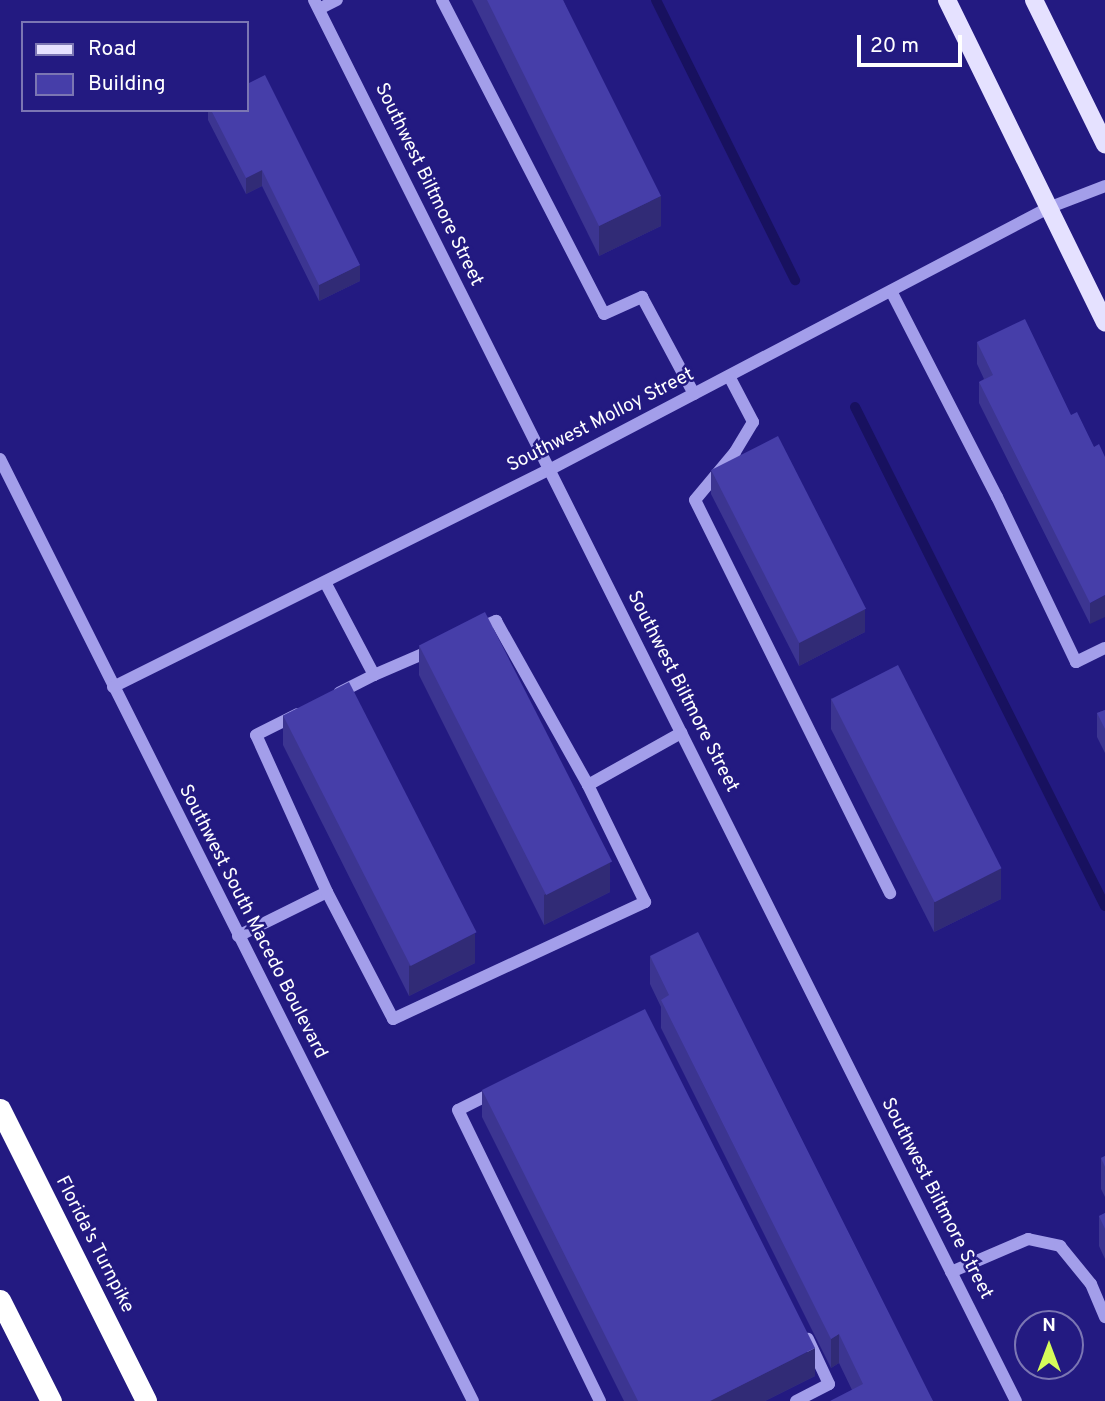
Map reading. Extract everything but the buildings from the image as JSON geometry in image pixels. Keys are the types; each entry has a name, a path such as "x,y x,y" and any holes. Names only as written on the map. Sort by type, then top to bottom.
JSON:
{"highway":[{"name":"Florida's Turnpike","path":"0,1109 146,1401"},
{"path":"0,1300 51,1401"}],"main road":[{"path":"947,0 1105,322"},
{"path":"1034,0 1105,144"}],"street":[{"path":"317,5 337,0"},
{"path":"442,0 604,314 642,297 694,394"},
{"name":"Southwest Biltmore Street","path":"317,5 1016,1401"},
{"name":"Southwest Molloy Street","path":"113,687 549,470 1048,208 1105,186"},
{"path":"891,291 998,497 1076,662 1105,648"},
{"path":"729,376 753,422 735,452 695,500 890,893"},
{"name":"Southwest South Macedo Boulevard","path":"0,459 473,1401"},
{"path":"325,582 374,675"},
{"path":"496,621 588,786 645,902 393,1019 327,892 256,735 374,675 496,621"},
{"path":"588,786 681,733"},
{"path":"238,936 327,892"},
{"path":"508,1085 458,1110 600,1401"},
{"path":"951,1272 1028,1239 1060,1245 1091,1284 1105,1318"},
{"path":"796,1401 830,1384 801,1326"}],"waterway":[{"path":"656,0 795,280"},
{"path":"855,407 1105,906"}]}
